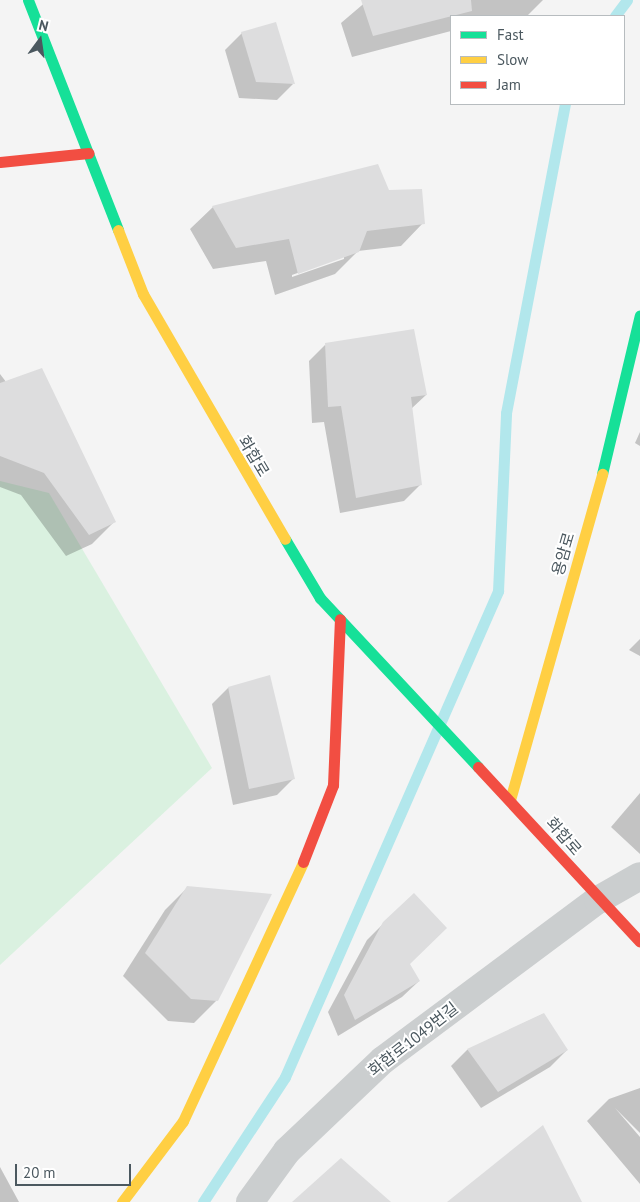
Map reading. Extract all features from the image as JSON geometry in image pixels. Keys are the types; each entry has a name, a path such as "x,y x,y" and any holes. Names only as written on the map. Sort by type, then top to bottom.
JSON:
{"street":[{"path":"0,162 89,153 28,0"},
{"name":"화합로","path":"89,153 120,231 142,294 212,418 320,598 510,800 598,900 640,942"},
{"name":"용암로","path":"510,800 598,489 640,315"},
{"path":"122,1202 182,1121 292,889 332,785 340,619"},
{"name":"화합로1049번길","path":"250,1202 287,1151 383,1060 598,900 640,876"}],"green space":[{"path":"0,481 49,493 212,768 0,965"}],"building":[{"path":"361,0 471,0 472,11 450,15 450,17 373,36"},
{"path":"276,22 295,84 256,82 241,32"},
{"path":"378,164 389,190 422,189 425,224 367,231 359,252 298,274 289,239 236,248 212,206"},
{"path":"414,329 427,395 411,397 422,485 356,498 341,406 328,407 325,343"},
{"path":"42,368 116,522 89,535 44,473 0,456 0,383"},
{"path":"270,675 295,779 249,789 228,687"},
{"path":"187,886 272,894 218,1001 191,999 145,953"},
{"path":"414,893 447,928 410,964 420,981 355,1020 344,995 383,922"},
{"path":"544,1013 568,1050 498,1092 467,1049"},
{"path":"543,1125 582,1202 447,1202"},
{"path":"341,1158 391,1202 292,1202"}],"waterway":[{"path":"616,15 627,0"},
{"path":"203,1202 285,1077 498,591 506,413 565,105"}],"traffic: fast":[{"path":"28,0 118,230"},
{"path":"602,474 640,315"},
{"path":"285,539 320,598 478,767"}],"traffic: slow":[{"path":"118,230 143,294 285,539"},
{"path":"510,800 602,474"},
{"path":"122,1202 183,1121 303,862"}],"traffic: jam":[{"path":"0,162 89,153"},
{"path":"303,862 333,785 340,619"},
{"path":"478,767 640,942"}]}
